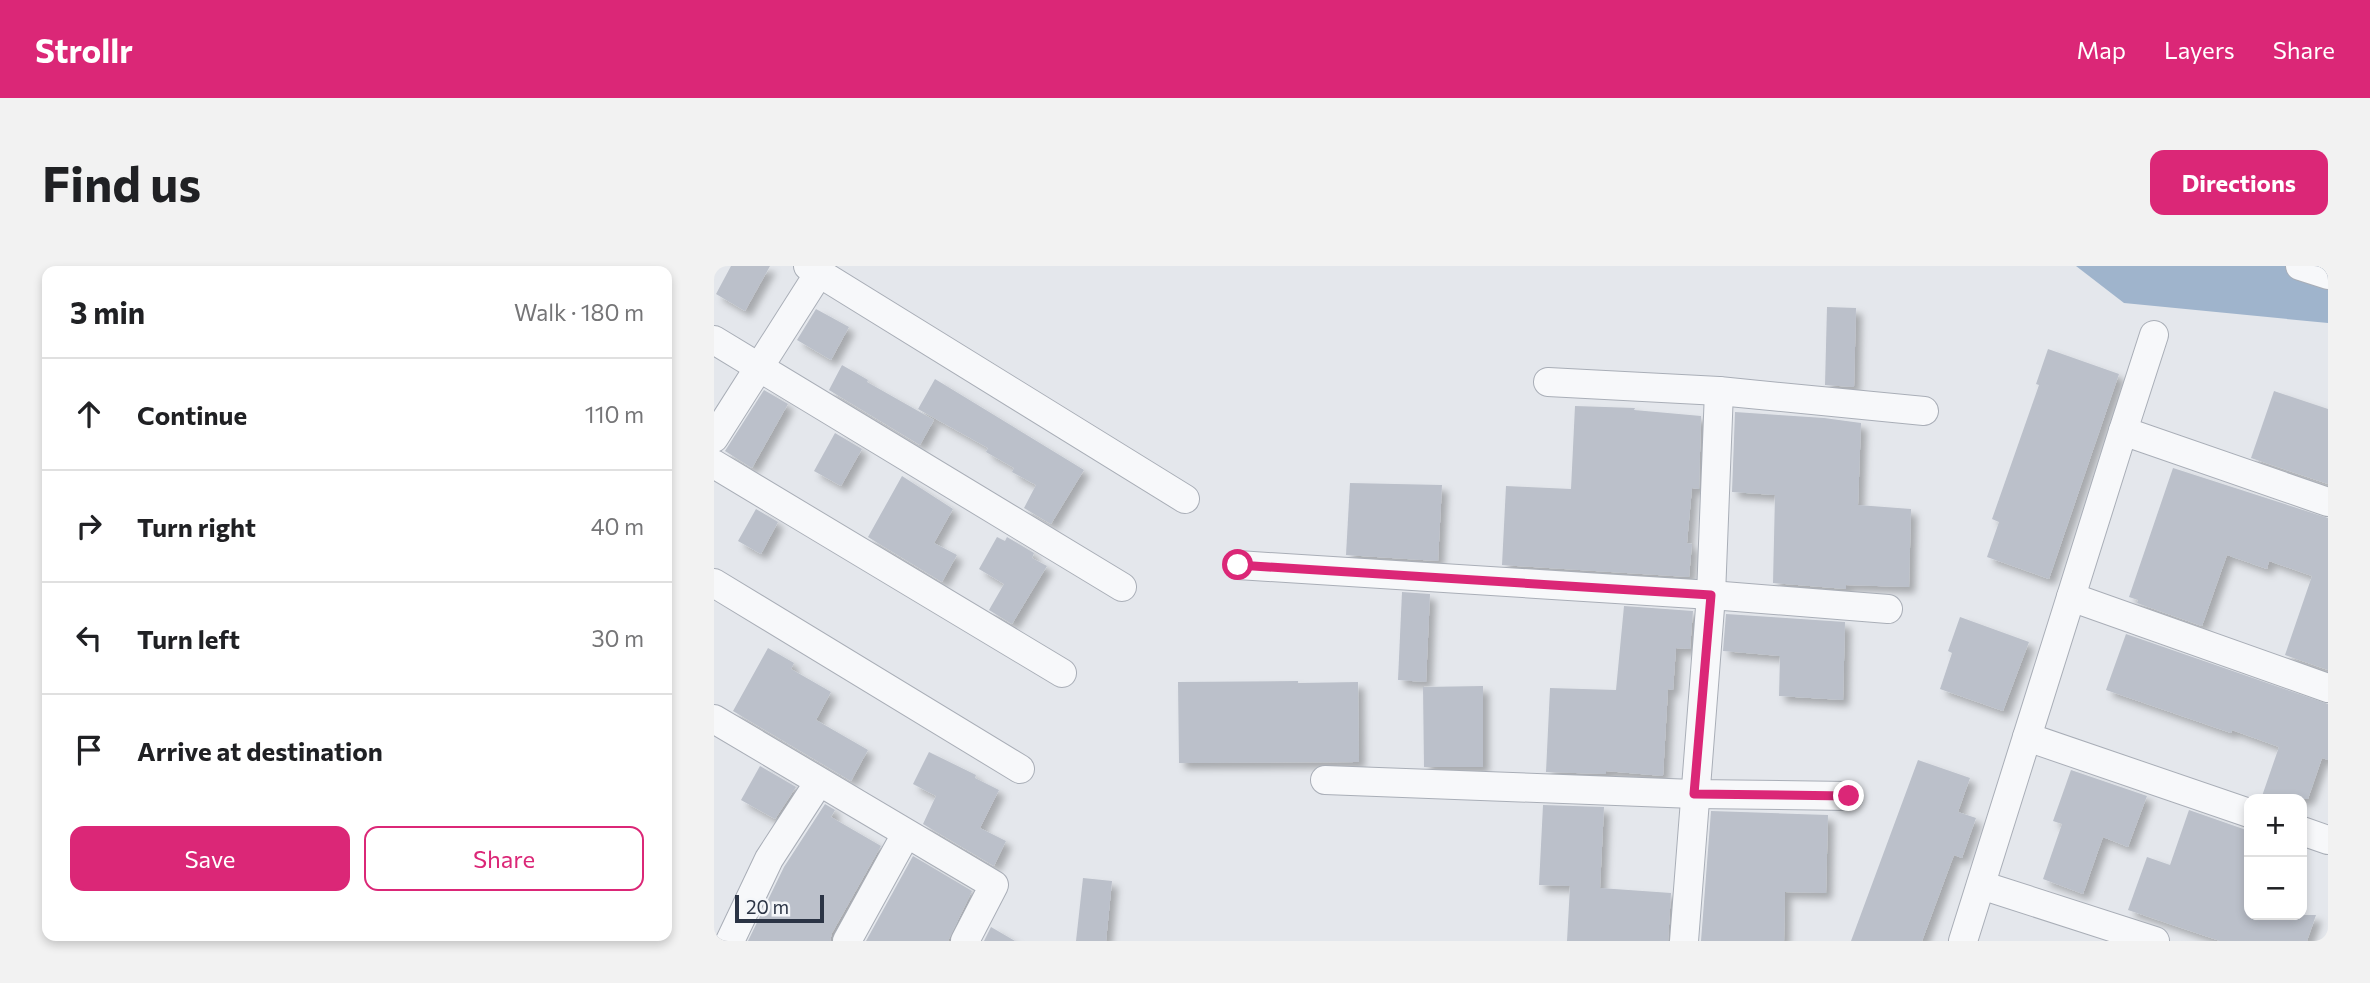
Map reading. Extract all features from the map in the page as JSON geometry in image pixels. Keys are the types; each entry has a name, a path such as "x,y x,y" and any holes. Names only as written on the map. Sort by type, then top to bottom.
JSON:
{"street":[{"path":"2300,266 2328,275"},
{"path":"714,438 760,368 813,270 1185,499"},
{"path":"1963,941 2154,335"},
{"path":"714,340 1122,587"},
{"path":"1548,382 1719,391 1924,411"},
{"path":"1684,941 1711,595 1719,391"},
{"path":"2123,431 2328,502"},
{"path":"714,464 1062,673"},
{"path":"1238,565 1888,609"},
{"path":"714,583 1020,769"},
{"path":"2071,597 2328,688"},
{"path":"714,719 994,885 965,941"},
{"path":"2027,737 2244,811"},
{"path":"1325,780 1694,794 1849,796"},
{"path":"730,941 769,859 819,782"},
{"path":"2307,833 2328,840"},
{"path":"848,941 906,834"},
{"path":"1981,885 2155,941"}],"water":[{"path":"2076,266 2328,266 2328,323 2124,303"}],"building":[{"path":"731,266 770,266 745,311 716,294"},
{"path":"1827,307 1856,308 1854,387 1825,385"},
{"path":"816,309 849,327 831,360 797,340"},
{"path":"2048,349 2119,374 2049,579 1987,557 1999,522 1992,519 2039,385 2036,384"},
{"path":"842,365 934,420 920,445 829,390"},
{"path":"935,379 1084,470 1051,524 1024,508 1036,485 1012,472 1014,468 986,452 988,448 918,409"},
{"path":"764,390 788,404 752,468 725,451"},
{"path":"2274,391 2328,409 2328,484 2251,458"},
{"path":"1575,406 1635,408 1634,410 1701,416 1699,489 1692,488 1687,543 1692,544 1689,577 1502,565 1506,486 1571,489"},
{"path":"1735,412 1861,423 1858,505 1911,509 1909,587 1846,585 1846,589 1773,583 1775,495 1732,492"},
{"path":"835,433 862,449 841,486 814,471"},
{"path":"2173,468 2328,518 2328,670 2285,655 2312,576 2269,561 2267,569 2227,555 2202,626 2137,603 2138,600 2129,597"},
{"path":"902,476 953,509 934,543 957,555 942,582 868,537"},
{"path":"1350,483 1442,485 1438,561 1346,555"},
{"path":"756,509 778,522 761,554 738,541"},
{"path":"997,537 1005,541 1007,537 1034,553 1032,558 1047,566 1012,624 989,610 1004,584 979,569"},
{"path":"1402,592 1430,594 1426,682 1398,680"},
{"path":"1624,606 1693,611 1690,649 1676,648 1673,690 1668,689 1663,776 1606,771 1606,774 1546,772 1550,688 1616,690"},
{"path":"1726,614 1845,622 1843,700 1779,696 1780,656 1723,651"},
{"path":"1960,617 2029,642 2003,711 1940,689 1952,653 1948,651"},
{"path":"2126,634 2328,704 2328,760 2322,758 2308,799 2307,794 2263,794 2279,747 2106,690"},
{"path":"768,648 794,663 791,669 831,692 816,720 868,750 851,781 733,711"},
{"path":"1178,682 1358,682 1359,762 1179,763"},
{"path":"1483,686 1483,767 1424,767 1423,687"},
{"path":"929,752 976,775 975,778 999,790 980,828 1006,841 994,866 923,824 936,796 913,784"},
{"path":"1918,760 1970,778 1958,812 1976,818 1962,858 1954,855 1922,941 1851,941"},
{"path":"760,766 796,787 775,819 741,800"},
{"path":"2071,770 2147,796 2128,847 2103,837 2083,894 2043,879 2062,824 2053,821"},
{"path":"825,804 835,810 831,817 881,846 830,941 748,941 784,867"},
{"path":"1543,805 1604,807 1600,888 1671,893 1668,941 1567,941 1570,886 1539,885"},
{"path":"2189,810 2244,829 2244,920 2307,920 2307,915 2316,915 2307,941 2220,941 2128,910 2147,857 2170,865"},
{"path":"1711,811 1828,815 1826,893 1785,892 1784,941 1701,941"},
{"path":"913,856 972,891 948,941 866,941"},
{"path":"1083,878 1112,881 1106,941 1076,941"},
{"path":"991,927 1015,941 984,941"}],"route":[{"path":"1238,565 1711,595 1694,794 1849,796"}]}
